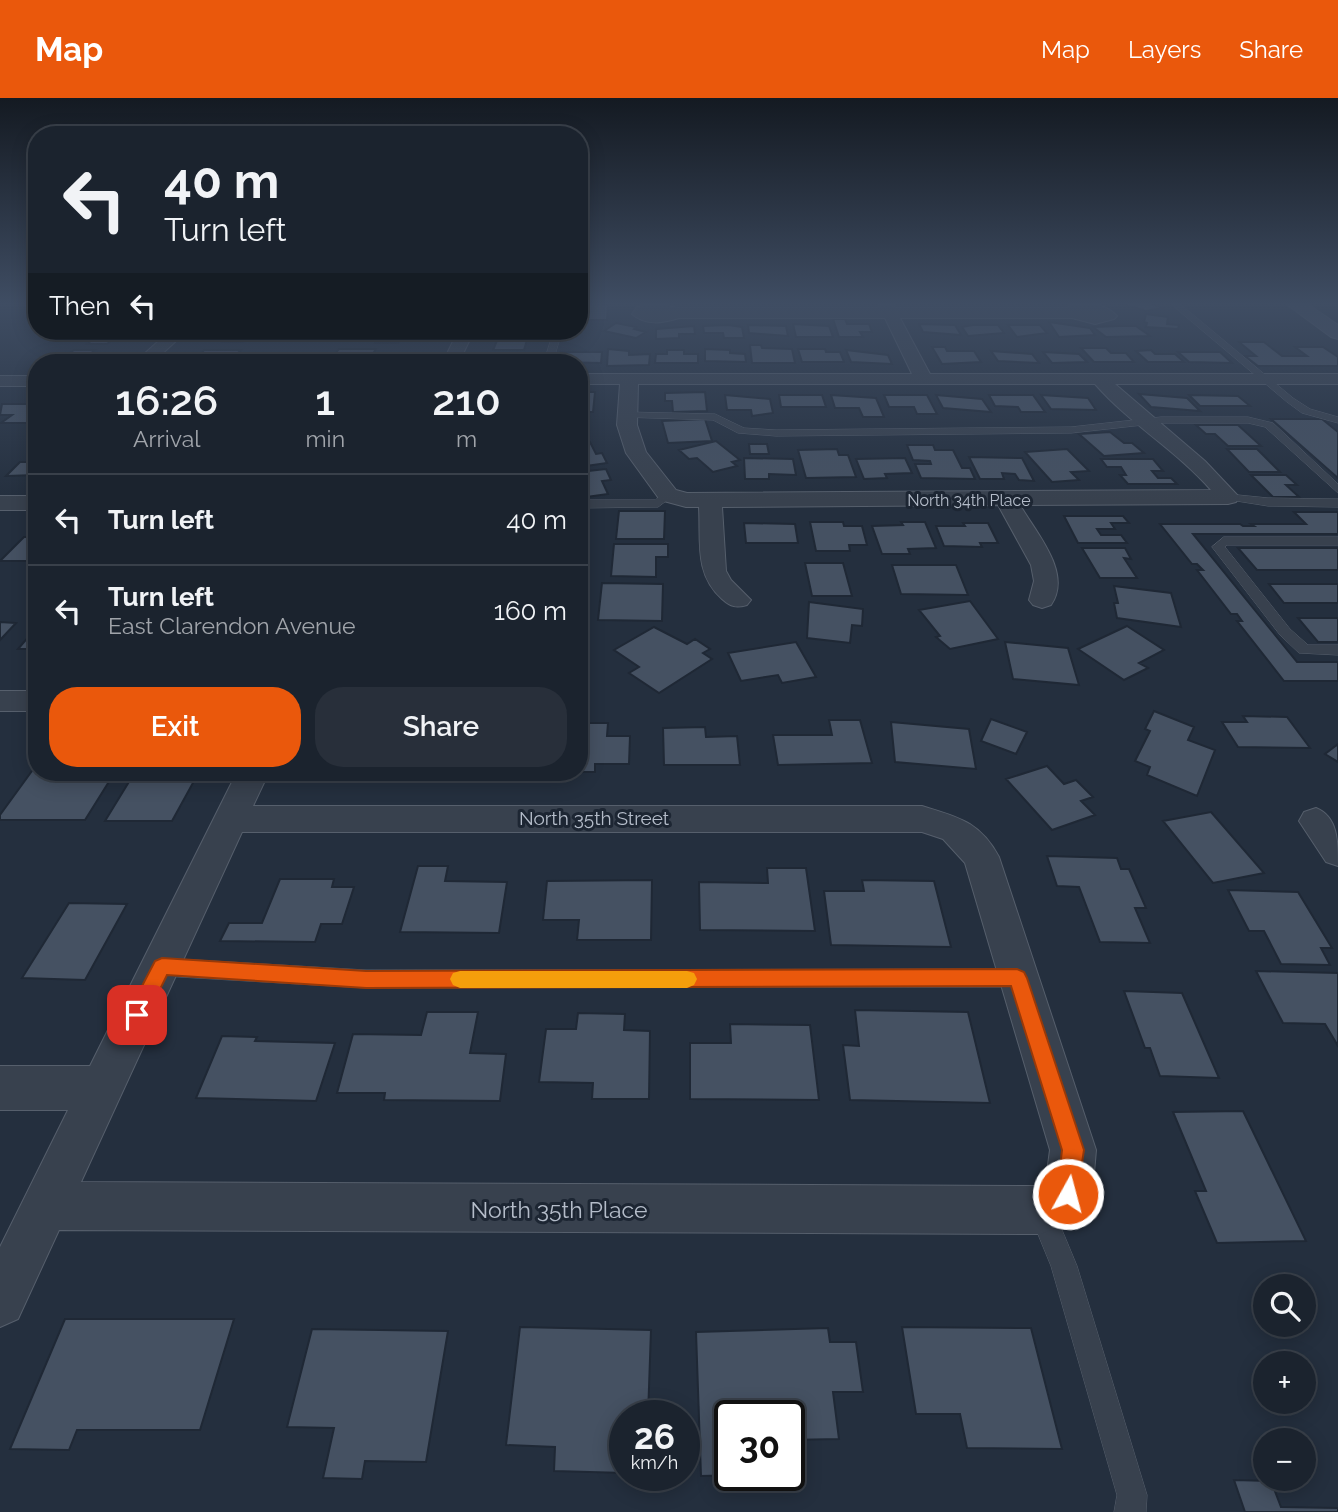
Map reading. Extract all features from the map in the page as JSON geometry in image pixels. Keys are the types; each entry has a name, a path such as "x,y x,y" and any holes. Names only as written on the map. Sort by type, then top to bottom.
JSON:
{"street":[{"path":"919,369 924,379"},
{"path":"588,379 1338,379"},
{"path":"629,379 626,425 636,453 668,495"},
{"path":"1100,379 1142,422 1198,463 1228,497"},
{"path":"0,381 28,381"},
{"name":"North 34th Place","path":"668,495 686,500 1228,497"},
{"path":"710,500 714,572 720,584 738,600"},
{"path":"1006,500 1043,565 1047,581 1042,600"},
{"path":"0,503 28,503"},
{"path":"0,701 28,701"},
{"path":"0,1301 249,781"},
{"name":"North 35th Street","path":"231,819 922,819 955,829 981,857 1017,978"},
{"path":"1316,821 1338,852"},
{"path":"1017,978 1073,1150 1055,1202"},
{"path":"0,1088 101,1088"},
{"name":"North 35th Place","path":"45,1206 1055,1202"}],"lane":[{"path":"1252,369 1307,411 1338,419"},
{"path":"626,415 701,415 722,419 742,431 776,433 1063,431 1142,422 1248,420 1269,425 1338,490"},
{"path":"588,504 658,503 668,495"},
{"path":"1228,497 1268,502 1338,503"},
{"path":"1338,541 1224,541 1218,547 1285,632 1304,650 1338,650"},
{"path":"162,967 366,979 1017,978"},
{"path":"1055,1202 1064,1266 1132,1495 1130,1512"}],"building":[{"path":"588,392 595,392 593,412 588,412"},
{"path":"705,392 707,411 673,412 672,401 665,401 665,393"},
{"path":"1139,394 1187,398 1200,411 1151,407"},
{"path":"725,395 770,399 773,413 752,416 751,410 727,410"},
{"path":"779,395 822,395 826,407 781,407"},
{"path":"831,395 876,398 884,417 863,417 859,408 835,408"},
{"path":"884,395 927,395 937,414 917,414 914,407 889,407"},
{"path":"936,395 982,399 991,412 943,408"},
{"path":"989,395 1033,395 1045,412 1021,412 1018,407 995,406"},
{"path":"1041,395 1088,398 1096,410 1051,409"},
{"path":"1189,395 1238,396 1250,406 1200,406"},
{"path":"2,404 28,404 28,423 1,423 12,415 0,415"},
{"path":"705,419 712,441 668,443 662,421"},
{"path":"1271,419 1322,419 1338,432 1338,478"},
{"path":"1196,425 1238,425 1261,446 1228,446 1215,434 1206,434"},
{"path":"1110,432 1124,443 1132,443 1144,453 1104,456 1079,434"},
{"path":"716,441 740,460 732,462 737,466 713,472 697,458 689,459 679,450"},
{"path":"588,442 596,454 602,453 607,463 588,466"},
{"path":"749,444 767,444 769,454 750,454"},
{"path":"907,445 933,445 935,450 953,450 962,468 970,468 975,479 921,478 915,464 931,464 930,461 913,460"},
{"path":"837,449 839,455 848,455 856,477 806,478 798,450"},
{"path":"1067,449 1089,471 1071,472 1079,480 1052,482 1025,452"},
{"path":"1227,449 1257,449 1280,472 1249,472"},
{"path":"969,457 1022,458 1034,481 1019,480 1015,474 1002,473 1004,479 980,479"},
{"path":"744,458 793,459 796,475 769,474 769,479 745,479"},
{"path":"905,458 912,473 885,474 887,478 864,479 856,459"},
{"path":"1101,459 1153,459 1163,471 1152,471 1158,478 1171,478 1177,484 1128,484 1120,475 1126,475 1121,467 1107,467"},
{"path":"20,462 28,462 28,475 6,476"},
{"path":"606,469 611,480 602,481 608,494 588,497 588,471"},
{"path":"1251,475 1286,475 1297,485 1286,485 1299,497 1273,497"},
{"path":"619,511 665,511 664,539 616,539"},
{"path":"1294,512 1338,512 1338,534 1193,534 1297,662 1338,662 1338,681 1284,681 1237,621 1242,621 1237,614 1231,614 1197,570 1203,570 1197,564 1192,564 1160,524 1306,524"},
{"path":"1064,516 1123,516 1129,523 1111,523 1115,529 1097,529 1101,535 1121,535 1127,543 1078,543"},
{"path":"810,522 843,522 844,526 862,526 867,545 849,545 850,551 816,551"},
{"path":"901,522 925,522 936,548 908,549 910,554 882,554 872,526 903,525"},
{"path":"744,523 795,524 798,543 746,543"},
{"path":"963,523 988,523 998,543 980,543 982,547 944,546 936,526 965,526"},
{"path":"24,537 28,537 28,561 0,561"},
{"path":"614,544 668,544 668,557 656,557 656,577 611,576"},
{"path":"1082,548 1125,548 1131,559 1124,558 1137,578 1100,578"},
{"path":"1238,548 1338,548 1338,570 1257,570"},
{"path":"805,563 843,563 852,596 812,596"},
{"path":"892,565 956,565 968,595 901,594"},
{"path":"602,583 663,584 662,621 598,620"},
{"path":"1269,584 1338,584 1338,603 1284,603"},
{"path":"1114,586 1171,593 1181,627 1117,618 1114,603 1118,603"},
{"path":"970,601 998,639 950,649 936,637 940,636 919,610"},
{"path":"809,602 863,609 862,626 852,625 850,643 807,638"},
{"path":"1298,618 1338,618 1338,642 1318,642"},
{"path":"0,622 16,623 0,640"},
{"path":"1127,626 1164,650 1139,663 1148,668 1124,680 1078,649"},
{"path":"654,627 687,644 695,639 710,649 703,653 712,659 659,693 629,673 639,667 614,650"},
{"path":"28,637 28,649 18,649"},
{"path":"796,642 816,677 782,683 778,675 741,681 728,653"},
{"path":"1005,642 1068,648 1079,685 1013,679"},
{"path":"1154,711 1194,727 1188,740 1215,750 1197,796 1147,775 1150,767 1135,761 1150,731 1145,729"},
{"path":"1243,716 1287,717 1310,748 1238,747 1222,722 1247,722"},
{"path":"991,719 1027,732 1016,754 981,741"},
{"path":"829,720 860,720 872,763 778,765 773,735 832,735"},
{"path":"891,722 969,729 976,769 895,762"},
{"path":"588,723 608,723 607,736 630,736 629,764 595,764 595,772 588,772"},
{"path":"705,727 706,737 737,736 740,765 664,765 663,728"},
{"path":"1338,744 1338,762 1325,754"},
{"path":"1047,766 1064,784 1076,780 1093,797 1081,801 1095,815 1052,830 1006,779"},
{"path":"28,776 28,781 109,781 85,820 0,820 0,815"},
{"path":"129,781 194,781 172,821 105,821"},
{"path":"1211,812 1264,873 1213,883 1163,821"},
{"path":"1047,856 1117,858 1121,869 1129,869 1146,908 1135,908 1150,943 1100,942 1079,887 1057,886"},
{"path":"418,866 448,866 445,881 507,882 499,933 400,932"},
{"path":"767,868 806,868 815,931 700,930 699,882 768,883"},
{"path":"280,879 334,879 332,887 354,887 342,924 321,924 315,942 220,941 229,923 262,923"},
{"path":"652,880 651,940 577,940 579,920 543,920 547,881"},
{"path":"862,880 934,881 951,947 831,945 824,891 864,891"},
{"path":"1228,890 1298,892 1332,948 1321,948 1330,965 1281,964 1264,931 1249,931"},
{"path":"69,903 127,904 85,980 22,978"},
{"path":"1256,971 1338,973 1338,1046 1325,1024 1283,1023"},
{"path":"1124,991 1182,993 1219,1078 1160,1076 1150,1048 1145,1048"},
{"path":"855,1010 968,1012 990,1103 850,1100 843,1045 859,1046"},
{"path":"427,1012 478,1012 470,1053 506,1054 500,1101 384,1100 385,1093 337,1093 353,1034 421,1035"},
{"path":"578,1013 625,1014 624,1030 650,1031 649,1099 592,1099 593,1083 539,1082 546,1029 576,1029"},
{"path":"730,1024 810,1025 819,1100 690,1099 690,1043 731,1043"},
{"path":"222,1036 257,1037 255,1041 335,1043 316,1101 196,1098"},
{"path":"1243,1111 1306,1241 1217,1243 1195,1191 1206,1191 1173,1112"},
{"path":"65,1319 234,1319 200,1430 77,1430 69,1450 10,1449"},
{"path":"520,1327 651,1330 649,1400 609,1400 609,1473 554,1471 555,1447 506,1445"},
{"path":"902,1327 1031,1328 1062,1449 967,1448 960,1414 916,1414"},
{"path":"828,1328 830,1342 856,1342 863,1392 833,1392 839,1439 805,1440 805,1400 714,1400 714,1476 701,1476 696,1332"},
{"path":"312,1329 448,1331 426,1462 365,1461 362,1479 323,1478 334,1428 287,1427"},
{"path":"1234,1480 1253,1481 1253,1491 1275,1491 1281,1507 1338,1508 1338,1512 1245,1512"}],"slow traffic":[{"path":"460,979 687,979"}],"route":[{"path":"137,1015 162,967 366,979 1017,978 1073,1150 1068,1194"}]}
